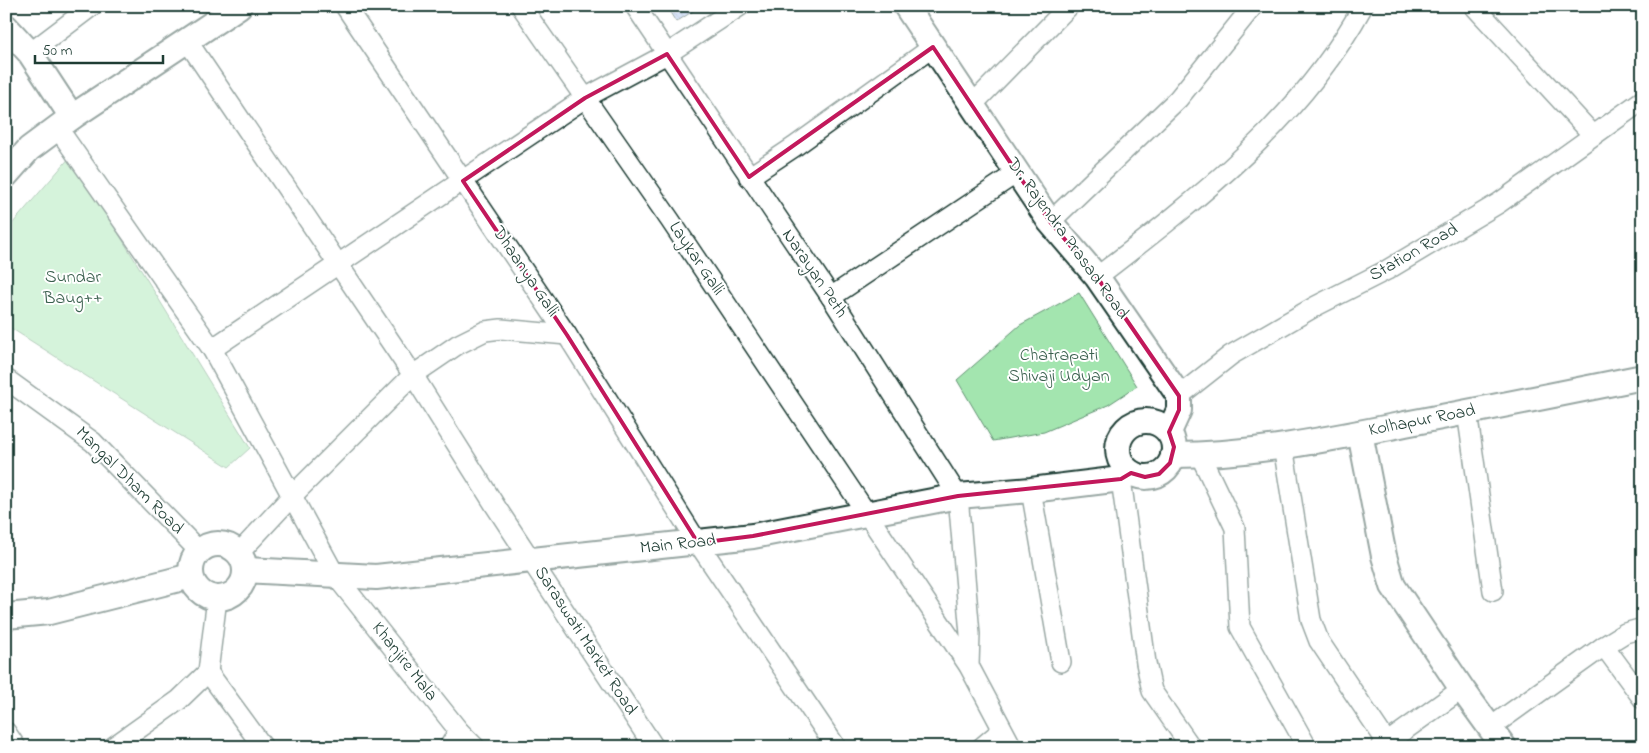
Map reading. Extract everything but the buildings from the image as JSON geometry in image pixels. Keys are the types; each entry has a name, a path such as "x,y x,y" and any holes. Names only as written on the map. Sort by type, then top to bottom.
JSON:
{"main road":[{"path":"6,175 29,149 64,122 188,42 239,6"},
{"name":"Dr. Rajendra Prasad Road","path":"909,7 933,47 1050,222 1097,277 1179,396"},
{"path":"6,27 30,53 64,122"},
{"name":"Kolhapur Road","path":"1173,455 1200,455 1284,446 1360,433 1643,377"},
{"path":"1169,432 1179,410 1179,396"},
{"path":"1148,421 1163,426 1169,432 1174,447 1173,455 1165,470 1159,474 1145,477 1120,478 1118,453 1121,437 1126,430 1140,422 1148,421"},
{"path":"1360,433 1384,556 1393,586 1462,689 1497,737"},
{"name":"Main Road","path":"242,561 335,575 376,577 753,536 958,496 1031,490 1120,478"},
{"path":"215,544 232,547 242,561 240,587 226,597 217,598 200,591 191,576 194,558 199,551 215,544"},
{"path":"6,616 49,612 191,576"}],"street":[{"path":"30,53 92,6"},
{"name":"Dhaanya Galli","path":"345,6 568,335 698,543 836,747"},
{"name":"Laykar Galli","path":"521,6 675,228 969,666 1001,731 1012,747"},
{"name":"Narayan Peth","path":"635,6 831,297 958,496"},
{"path":"212,349 338,263 464,181 584,98 667,54 740,6"},
{"path":"972,105 1069,6"},
{"path":"1050,222 1178,99 1253,6"},
{"path":"1097,277 1227,174 1289,112 1353,25 1363,6"},
{"path":"1474,6 1593,135"},
{"name":"Saraswati Market Road","path":"188,42 413,375 654,747"},
{"path":"749,176 794,147 933,47"},
{"name":"Station Road","path":"1179,396 1232,355 1316,306 1387,270 1499,202 1643,100"},
{"name":"Khanjire Mala","path":"64,122 212,349 335,575 454,739 475,747"},
{"path":"831,297 1018,172"},
{"path":"242,561 292,496 413,375 470,337 485,331 501,329 568,335"},
{"name":"Mangal Dham Road","path":"6,379 69,422 93,442 199,551"},
{"path":"1467,412 1493,591"},
{"path":"1284,446 1311,620 1319,641 1386,745 1462,689"},
{"path":"1200,455 1235,528 1240,627 1307,747"},
{"path":"1120,478 1146,663 1152,691 1191,747"},
{"path":"1031,490 1061,662"},
{"path":"958,496 970,634 969,666"},
{"path":"113,747 179,700 208,672 217,598"},
{"path":"1497,737 1604,646 1625,632 1643,628"},
{"path":"1604,646 1643,698"},
{"path":"208,672 263,747"},
{"path":"982,747 1001,731"},
{"path":"6,732 16,747"}],"highlighted area":[{"path":"933,47 1050,222 1097,277 1179,396 1179,410 1169,432 1174,447 1170,463 1159,474 1145,477 1131,473 1121,479 958,496 753,536 698,543 567,335 463,181 585,98 667,54 749,177"}],"green space":[{"name":"Sundar Baug++","path":"71,156 250,448 229,467 6,325 6,231"},
{"name":"Chatrapati Shivaji Udyan","path":"1079,293 1137,386 1108,405 1044,432 993,441 957,380 1020,325"}]}
